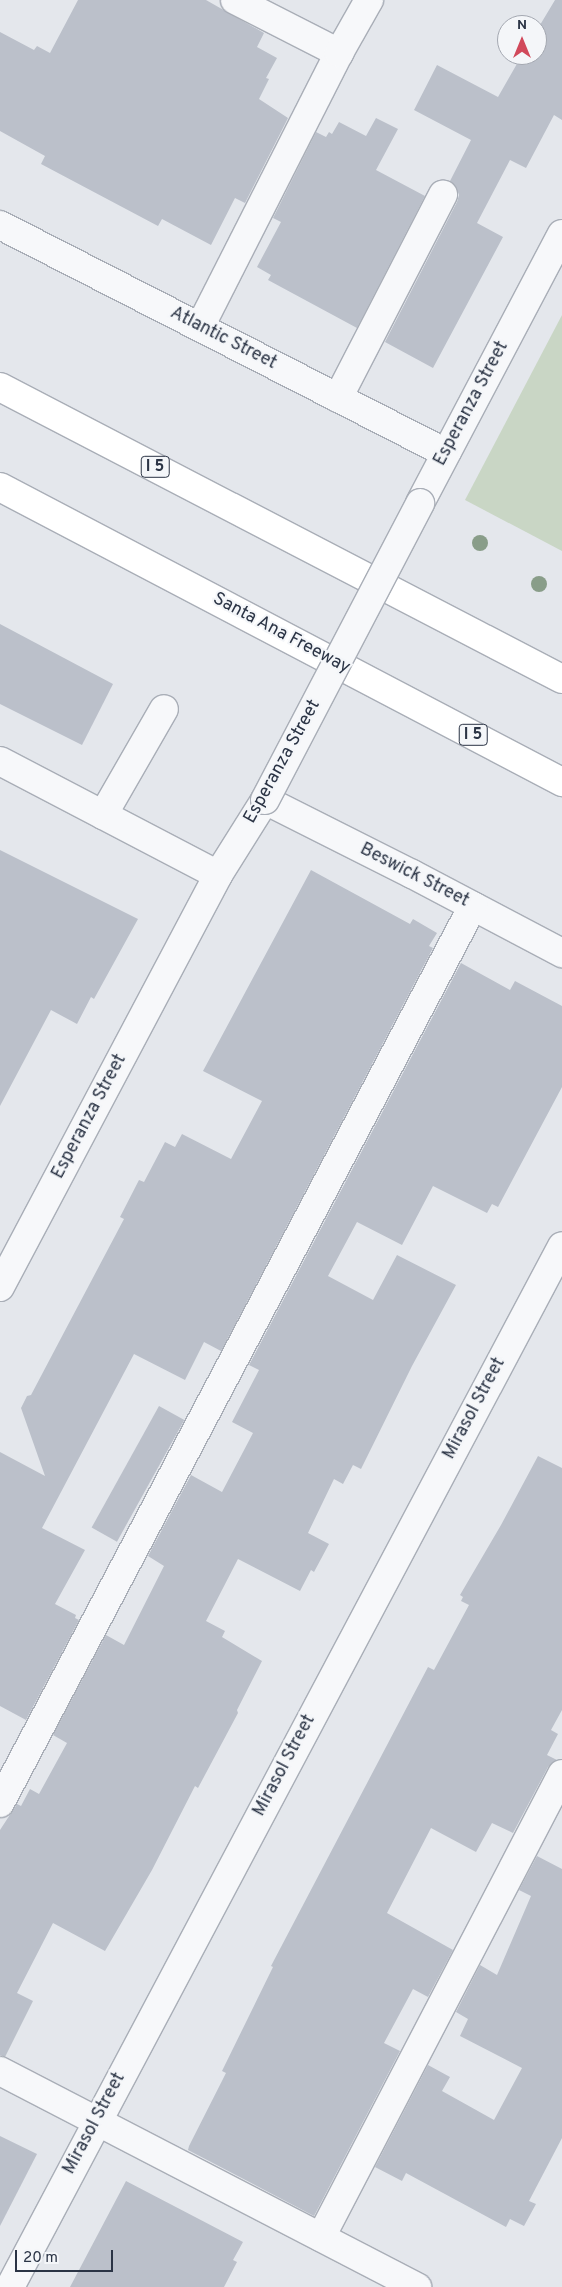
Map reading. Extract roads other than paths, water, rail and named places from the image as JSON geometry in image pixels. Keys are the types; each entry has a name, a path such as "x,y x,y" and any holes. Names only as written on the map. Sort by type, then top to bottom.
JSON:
{"highway":[{"name":"I 5","path":"0,387 562,679"},
{"name":"Santa Ana Freeway","path":"0,487 562,782"}],"street":[{"path":"236,0 339,53"},
{"path":"200,327 339,53 369,0"},
{"path":"338,398 443,195"},
{"name":"Atlantic Street","path":"0,225 446,453"},
{"name":"Esperanza Street","path":"0,1287 218,876 265,800 562,234"},
{"path":"103,815 164,709"},
{"path":"0,761 218,876"},
{"name":"Beswick Street","path":"265,800 562,953"},
{"path":"0,1803 473,906"},
{"name":"Mirasol Street","path":"10,2287 96,2121 562,1246"},
{"path":"321,2237 562,1774"},
{"path":"0,2071 321,2237 408,2285"}]}
